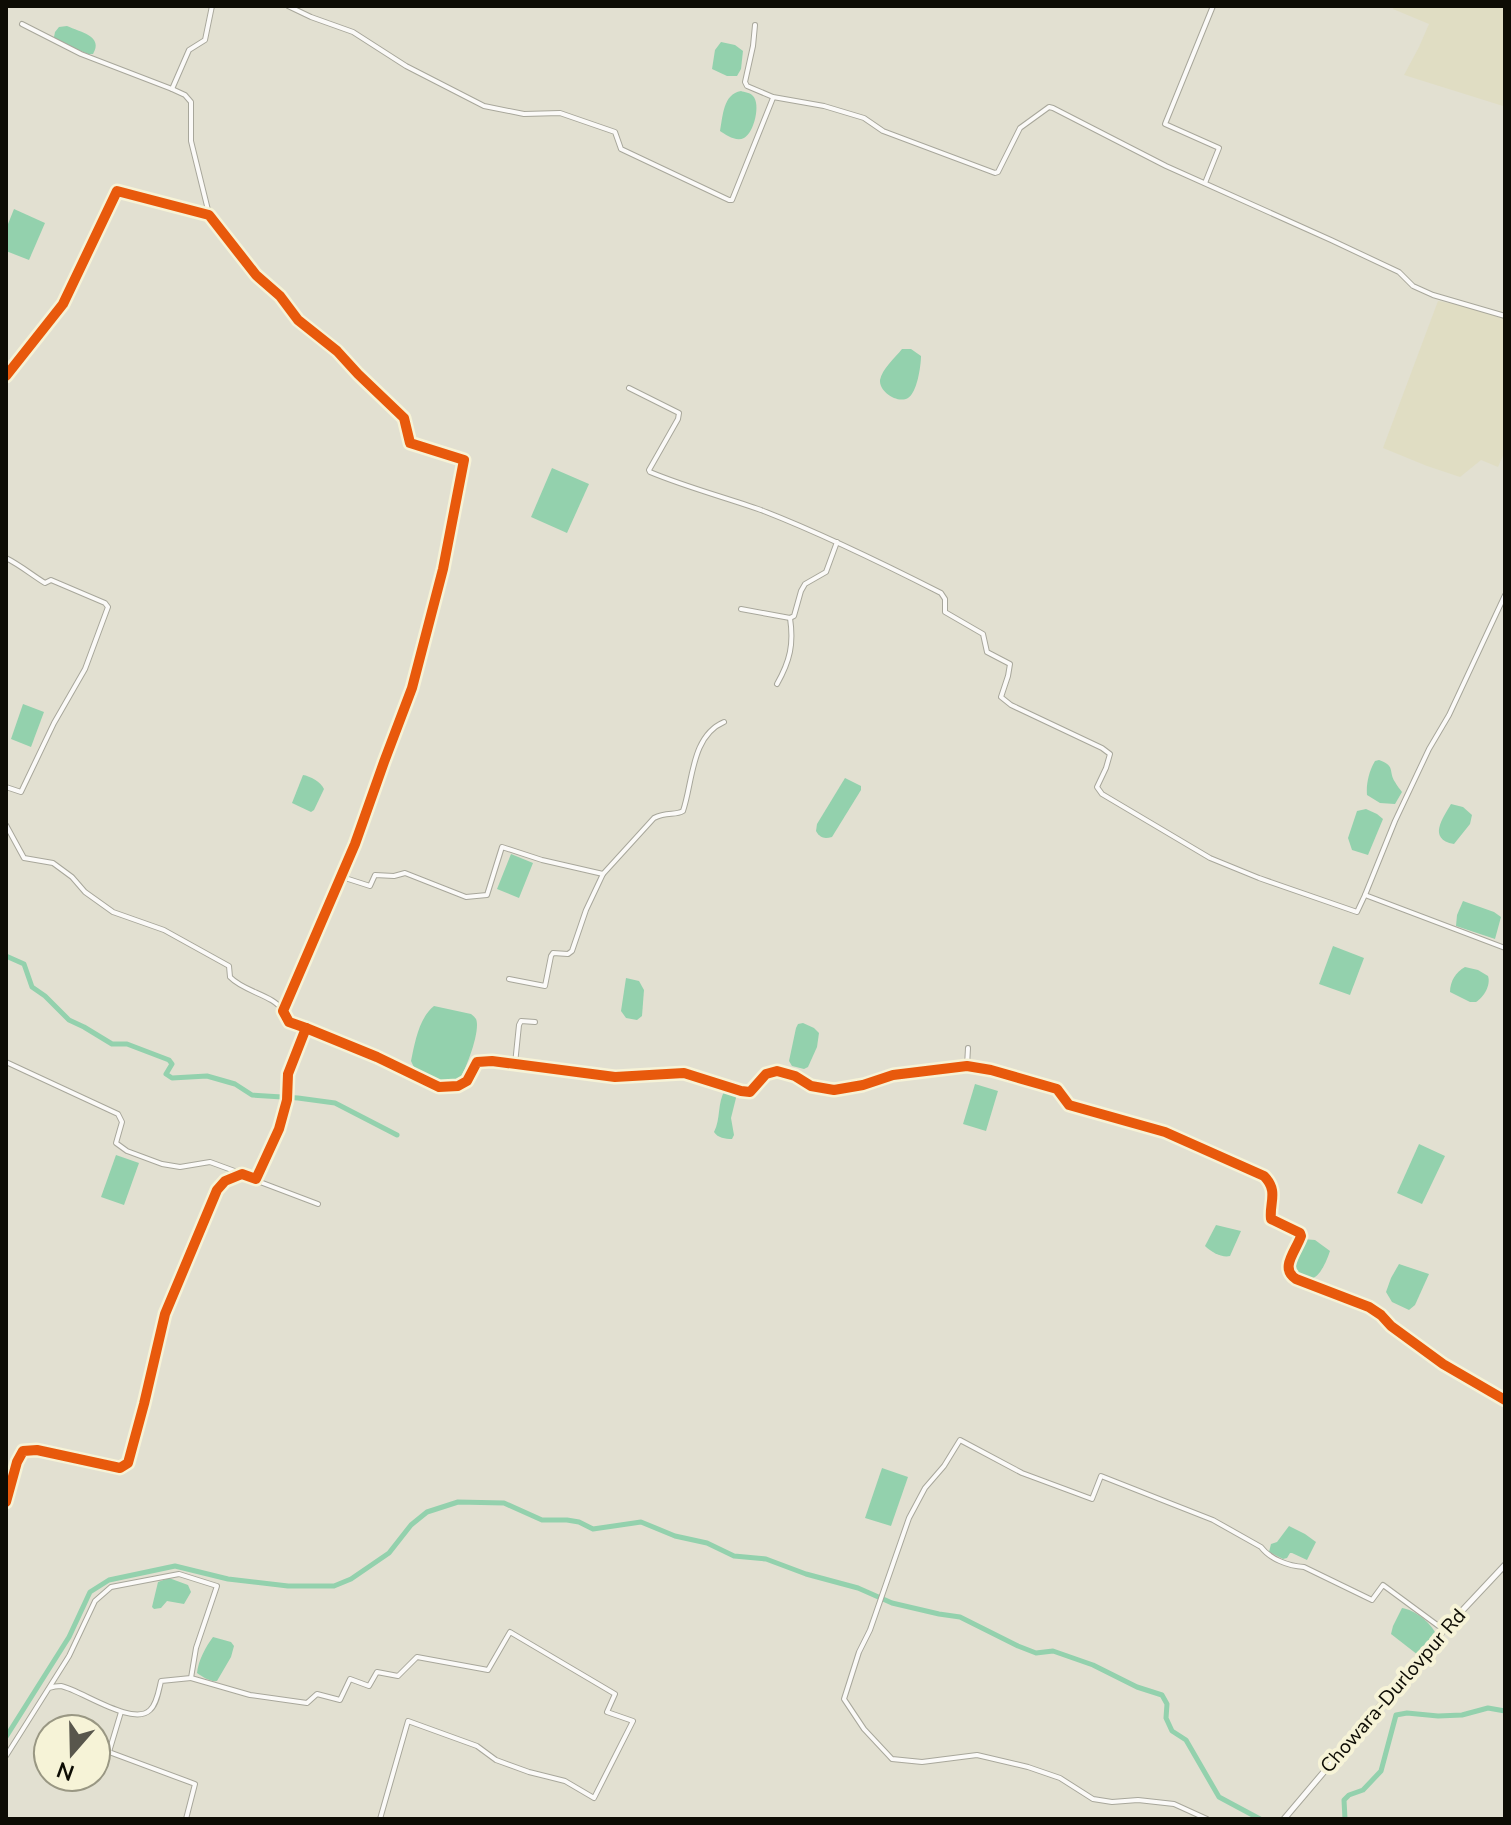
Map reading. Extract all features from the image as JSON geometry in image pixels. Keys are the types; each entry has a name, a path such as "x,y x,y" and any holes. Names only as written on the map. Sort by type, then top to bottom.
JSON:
{"street":[{"path":"172,89 189,50 205,40 212,6"},
{"path":"288,6 353,32 406,66 484,106 524,114 560,113 615,132 621,149 729,200 732,200 773,97"},
{"path":"1205,183 1219,148 1165,124 1213,6"},
{"path":"22,24 81,54 185,95 191,102 191,141 209,215 256,275 280,296 298,320 337,351 404,418 410,443 464,460 443,569 412,688 342,877 283,1011"},
{"path":"755,25 745,82 747,86 773,97 824,106 864,118 883,131 995,173 1020,128 1049,107 1399,272 1413,286 1505,316"},
{"path":"6,376 63,304 117,191 209,215"},
{"path":"629,388 679,413 650,472 758,509 837,542 941,593 945,599 945,612 983,634 987,652 1010,664 1001,697 1011,705 1110,754 1097,787 1102,794 1210,858 1357,912 1395,821 1505,595"},
{"path":"741,609 790,618 794,616 805,584 826,572 837,542"},
{"path":"6,558 42,582 51,580 108,607 77,686 54,723 21,792 6,787"},
{"path":"777,684 789,660 790,618"},
{"path":"509,979 545,986 551,956 553,953 568,954 572,951 603,874 654,818 683,811 694,762 708,732 724,722"},
{"path":"6,825 24,858 53,863 113,912 164,930 229,966 230,977 238,985 279,1005 289,1022 377,1057 439,1087 458,1086 467,1081 477,1062 492,1061 615,1077 684,1073 750,1092 766,1074 777,1071 795,1076 811,1086 834,1090 893,1075 967,1066 1015,1075 1057,1089 1069,1105 1165,1132 1264,1176 1274,1198 1271,1219 1301,1236 1287,1266 1290,1275 1369,1307 1443,1364 1505,1400"},
{"path":"342,877 370,886 375,875 405,873 466,897 487,895 502,847 603,874"},
{"path":"1365,895 1505,948"},
{"path":"515,1064 519,1025 521,1021 535,1022"},
{"path":"256,1179 279,1129 287,1100 288,1074 306,1028"},
{"path":"967,1066 968,1048"},
{"path":"6,1062 118,1114 122,1122 116,1143 127,1151 180,1167 210,1162 318,1204"},
{"path":"6,1502 23,1451 37,1450 120,1468 128,1463 165,1314 181,1273 217,1190 225,1181 242,1174"},
{"path":"1207,1819 1174,1804 1093,1799 1060,1778 977,1755 922,1762 892,1759 864,1729 844,1699 909,1518 925,1488 960,1440 1022,1473 1092,1499 1101,1476 1153,1495 1213,1520 1292,1567 1304,1567 1372,1600 1383,1585 1444,1630"},
{"name":"Chowara-Durlovpur Rd","path":"1284,1819 1444,1630 1505,1565"},
{"path":"6,1756 69,1656 95,1601 111,1587 179,1574 217,1586 196,1648 191,1678"},
{"path":"49,1688 60,1686 121,1712 143,1715 154,1705 161,1681 191,1678 250,1695 307,1703 317,1694 340,1700 350,1679 369,1686 377,1672 398,1676 417,1657 488,1670 510,1632 615,1694 607,1712 633,1721 594,1798 565,1781 496,1760 477,1746 408,1721 380,1819"},
{"path":"121,1712 109,1752 195,1784 186,1819"}],"shaded area":[{"path":"1394,6 1505,6 1503,106 1404,75 1429,24 1393,9"},
{"path":"67,26 93,39 96,48 93,54 57,41 55,32 59,27"},
{"path":"721,42 735,45 743,51 737,76 727,76 712,69 715,50"},
{"path":"741,91 753,96 756,111 748,135 738,139 720,131 727,101"},
{"path":"14,209 45,223 29,260 6,251 6,229"},
{"path":"1438,301 1505,319 1505,451 1498,467 1481,460 1460,477 1383,448"},
{"path":"902,349 911,349 921,356 921,360 914,391 908,398 899,399 886,393 880,380"},
{"path":"552,468 589,484 567,533 531,517"},
{"path":"23,704 44,712 31,747 11,739"},
{"path":"1379,760 1390,767 1402,792 1395,804 1380,803 1367,795 1370,773 1375,761"},
{"path":"303,775 315,780 324,789 311,812 292,803"},
{"path":"845,778 861,786 861,790 832,837 822,837 816,831 817,824"},
{"path":"1451,804 1463,807 1472,815 1470,824 1454,844 1441,838 1439,833 1441,821"},
{"path":"1366,809 1383,819 1368,855 1352,850 1348,838 1357,811"},
{"path":"511,854 533,863 519,898 497,889"},
{"path":"1463,901 1501,917 1495,939 1456,926"},
{"path":"1333,946 1364,958 1350,995 1319,984"},
{"path":"1465,967 1488,976 1486,990 1476,1002 1450,992 1454,977"},
{"path":"626,978 639,981 644,990 642,1016 637,1020 626,1018 621,1011"},
{"path":"434,1006 471,1014 476,1019 475,1040 459,1080 427,1078 418,1073 411,1061 421,1024"},
{"path":"803,1023 819,1033 817,1047 808,1067 804,1069 792,1066 789,1061 796,1028"},
{"path":"975,1084 998,1091 986,1131 963,1124"},
{"path":"725,1090 735,1093 736,1098 731,1118 732,1139 722,1138 714,1132"},
{"path":"1419,1144 1445,1156 1422,1204 1397,1193"},
{"path":"116,1155 139,1163 124,1205 101,1197"},
{"path":"1216,1225 1241,1231 1230,1256 1217,1254 1205,1246"},
{"path":"1303,1239 1315,1240 1330,1251 1321,1271 1312,1279 1300,1277 1293,1271"},
{"path":"1399,1264 1429,1274 1415,1305 1409,1310 1392,1302 1386,1292"},
{"path":"882,1468 908,1477 891,1526 865,1518"},
{"path":"1289,1526 1316,1542 1307,1560 1292,1553 1283,1559 1269,1552 1271,1544 1277,1542"},
{"path":"169,1578 188,1585 191,1592 184,1604 167,1601 161,1608 154,1609 158,1582"},
{"path":"1402,1608 1422,1617 1436,1634 1418,1655 1391,1634"},
{"path":"213,1637 231,1642 234,1646 217,1681 197,1673"}],"waterway":[{"path":"6,956 24,964 32,987 69,1020 112,1044 127,1044 169,1060 172,1064 166,1074 172,1078 207,1076 235,1084 252,1095 335,1103 397,1135"},
{"path":"6,1737 69,1637 90,1592 109,1580 175,1566 228,1579 288,1586 334,1586 351,1579 389,1553 411,1525 427,1512 458,1502 504,1503 542,1520 579,1522 593,1529 641,1522 675,1536 707,1543 734,1556 766,1559 858,1588 892,1603 960,1617 1036,1653 1053,1651 1093,1665 1137,1687 1162,1695 1167,1704 1166,1718 1172,1731 1186,1740 1219,1797 1260,1819"},
{"path":"1345,1819 1344,1800 1363,1790 1381,1771 1396,1715 1462,1715 1488,1708 1505,1711"}],"cycle path":[{"path":"6,376 63,304 117,191 209,215 256,275 280,296 298,320 337,351 404,418 410,443 464,460 443,569 412,688 355,844 283,1011 289,1022 306,1028"},
{"path":"6,1502 23,1451 37,1450 120,1468 128,1463 165,1314 217,1190 225,1181 242,1174 256,1179 279,1129 287,1100 288,1074 306,1028 439,1087 458,1086 467,1081 477,1062 492,1061 615,1077 684,1073 750,1092 766,1074 777,1071 795,1076 811,1086 834,1090 893,1075 967,1066 1057,1089 1069,1105 1165,1132 1264,1176 1272,1192 1271,1219 1301,1236 1290,1259 1291,1275 1369,1307 1443,1364 1505,1400"}]}
